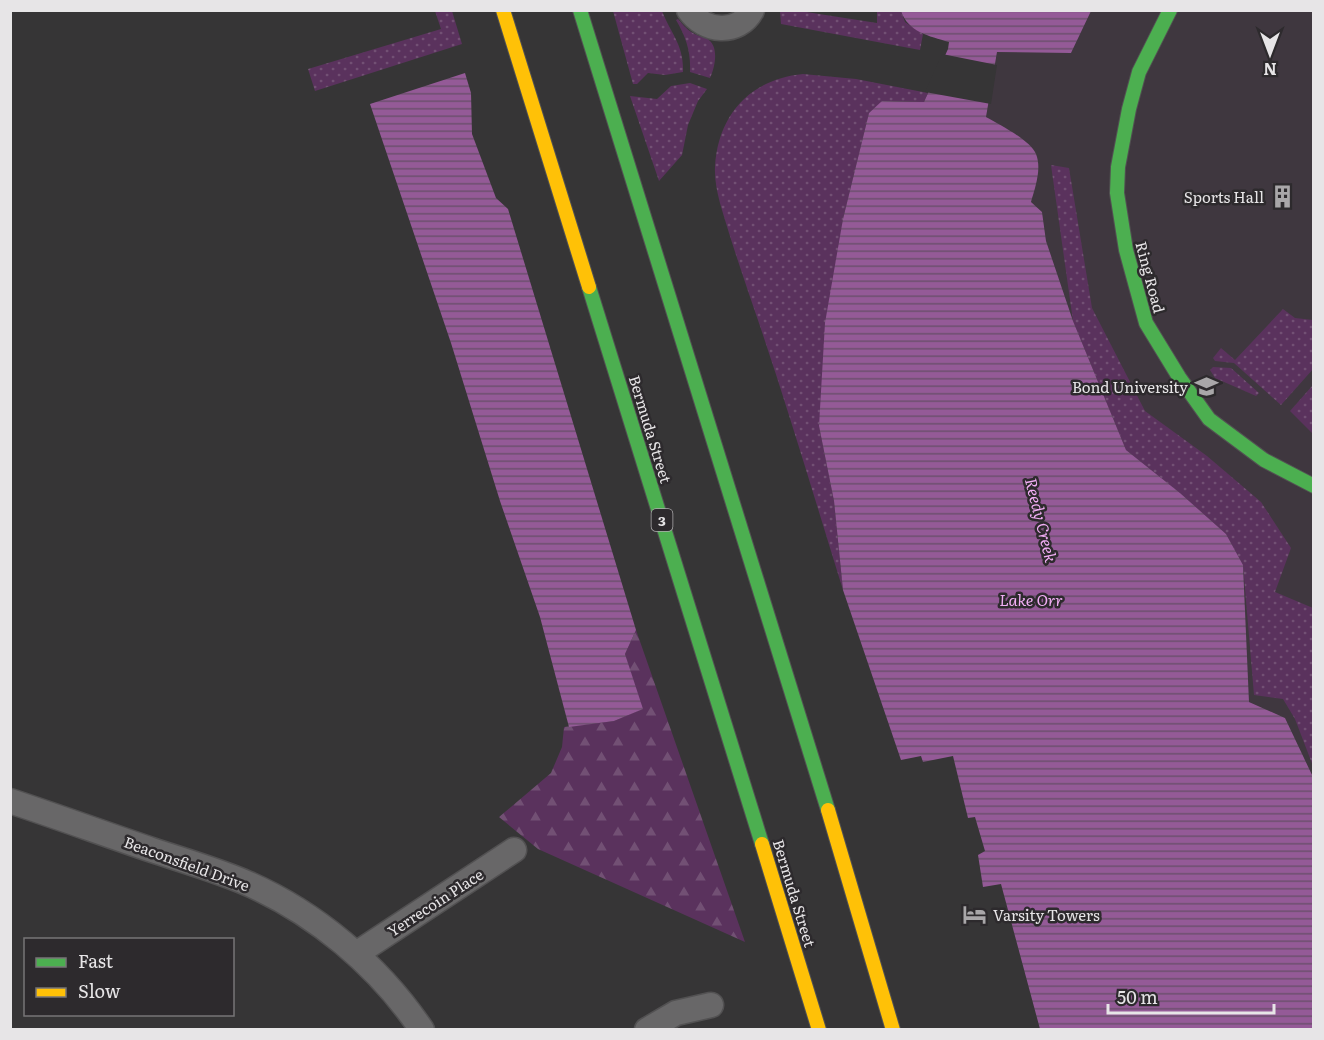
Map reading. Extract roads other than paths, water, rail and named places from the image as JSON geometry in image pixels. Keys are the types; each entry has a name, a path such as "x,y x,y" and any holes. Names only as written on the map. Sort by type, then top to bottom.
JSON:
{"main road":[{"name":"Bermuda Street","path":"503,10 819,1029"},
{"path":"580,10 804,731 893,1029"},
{"name":"Ring Road","path":"1170,10 1139,72 1118,167 1117,193 1126,250 1146,323 1179,377 1209,419 1264,460 1314,486"}],"street":[{"path":"689,10 694,18 704,25 725,28 742,21 752,10"},
{"name":"Beaconsfield Drive","path":"10,801 243,882 288,905 327,930 356,954 411,1013 422,1029"},
{"name":"Yerrecoin Place","path":"356,954 514,850"},
{"path":"647,1029 676,1013 711,1005"}],"water":[{"name":"Lake Orr","path":"901,11 1091,11 1071,53 997,52 986,117 1028,143 1036,154 1038,172 1031,202 1042,212 1046,241 1073,321 1126,450 1180,493 1226,534 1243,565 1249,702 1285,718 1313,777 1313,1029 1040,1029 1001,884 983,887 978,855 985,851 975,817 968,818 953,756 923,762 921,756 901,760 843,590 834,501 819,426 825,323 843,219 869,113 882,101 924,102 948,49 949,42 920,32 909,24"},
{"path":"465,73 471,93 472,134 496,198 508,209 636,630 625,654 643,709 614,721 569,727 540,617 370,104"}],"place":[{"name":"Sports Hall","path":"1282,196"},
{"name":"Bond University","path":"1206,386"},
{"name":"Varsity Towers","path":"975,914"}],"water label":[{"name":"Reedy Creek","path":"1042,520"}]}
